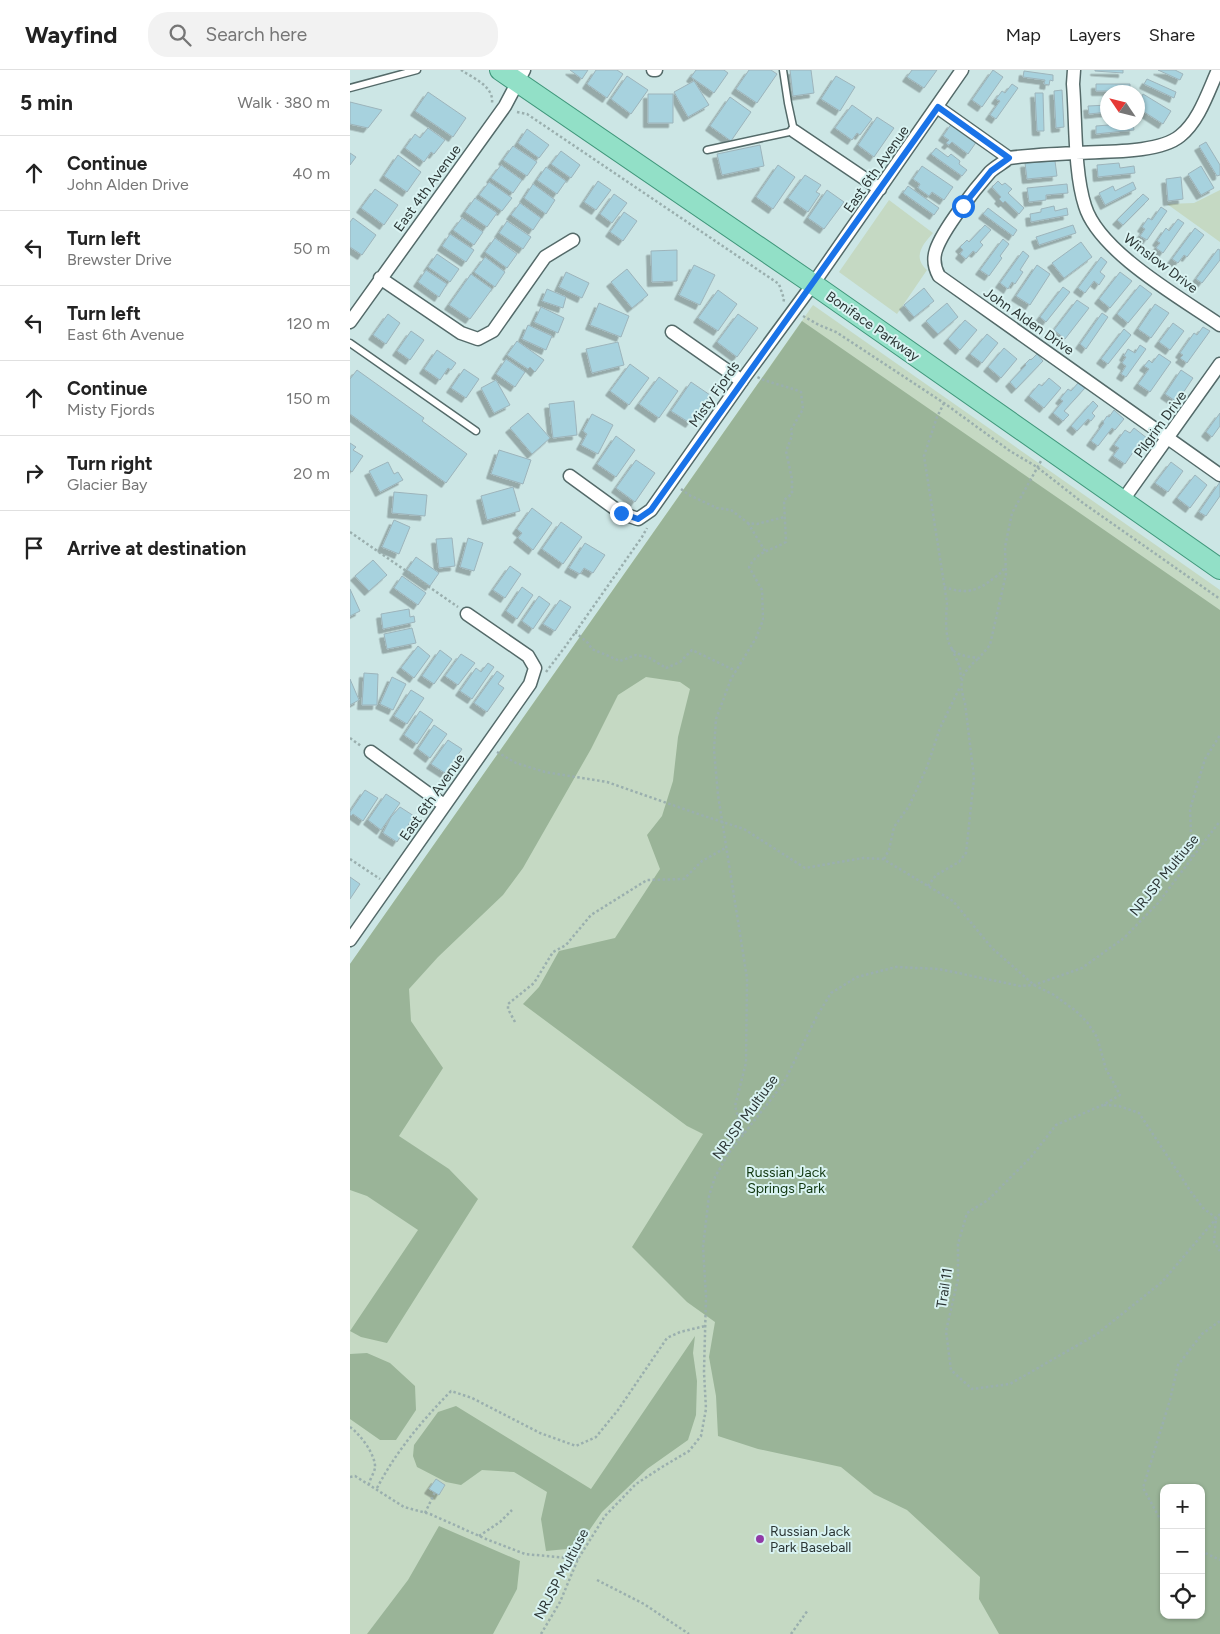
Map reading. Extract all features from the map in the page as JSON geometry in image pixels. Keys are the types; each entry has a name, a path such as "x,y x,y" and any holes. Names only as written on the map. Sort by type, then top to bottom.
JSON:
{"main road":[{"name":"Boniface Parkway","path":"500,70 521,76 813,284 1220,569"}],"street":[{"name":"East 6th Avenue","path":"813,284 962,70"},
{"name":"Winslow Drive","path":"1074,70 1073,84 1077,152 1085,206 1092,222 1104,238 1125,258 1220,325"},
{"path":"938,107 1009,158 1077,152 1138,150 1167,143 1179,137 1198,114 1218,70"},
{"name":"East 4th Avenue","path":"350,322 504,106 521,76"},
{"path":"794,131 880,189"},
{"name":"John Alden Drive","path":"1009,158 991,171 963,206 936,248 934,268 939,276 1169,437 1220,475"},
{"path":"380,278 461,333 478,339 493,331 544,257 573,240"},
{"name":"Misty Fjords","path":"570,476 621,513 638,519 651,510 813,284"},
{"path":"672,332 744,378"},
{"name":"Pilgrim Drive","path":"1124,500 1220,364"},
{"path":"467,614 528,656 534,672"},
{"name":"East 6th Avenue","path":"350,940 530,684 534,672"},
{"path":"371,752 444,805"}],"lane":[{"path":"350,88 417,70"},
{"path":"707,150 794,131 782,70"},
{"path":"350,343 476,431"}],"path":[{"path":"461,70 488,89 492,95 492,103"},
{"path":"517,112 527,114 779,284 784,299 782,304 819,325 836,332 944,404 1010,451 1037,467 1082,503 1220,599"},
{"path":"743,1134 735,1106 746,1064 747,978 722,821 714,750 716,719 731,679 756,638 763,620 762,590 749,567 754,558 786,542 784,500 792,494 792,479 786,451 792,436 791,430 804,410 801,392 744,378"},
{"path":"928,886 936,875 959,862 966,853 974,778 960,667 950,646 946,626 947,603 924,456 936,417 944,404"},
{"path":"883,859 889,850 894,827 909,806 927,767 940,728 961,685 961,679 967,668 990,646 1006,574 1005,547 1012,513 1049,448"},
{"path":"671,482 689,495 706,503 717,508 731,510 748,523 765,551"},
{"path":"534,672 547,672 642,537 649,523 651,510"},
{"path":"748,523 757,524 784,517"},
{"path":"350,532 467,614"},
{"path":"944,587 975,591 983,587 1003,570 1006,563"},
{"path":"575,632 592,649 620,661 636,655 648,657 666,668 680,662 692,650 736,671"},
{"path":"950,646 957,654 979,658"},
{"path":"1192,858 1190,808 1205,759 1220,735"},
{"path":"486,746 516,763 546,772 607,782 701,816 744,829 805,868 863,858 883,859 953,901 992,948 1034,985"},
{"name":"NRJSP Multiuse","path":"541,1634 560,1602 578,1559 605,1516 636,1484 689,1451 701,1436 706,1409 704,1372 706,1296 703,1247 709,1196 715,1177 728,1154 783,1084 817,1016 831,993 857,977 896,967 939,969 1020,986 1034,985 1082,968 1124,938 1158,903 1220,821"},
{"path":"515,1022 508,1004 534,984 553,952 566,945 591,915 648,880 684,879 702,861 727,847"},
{"path":"350,859 388,885"},
{"name":"Trail 11","path":"1034,985 1054,995 1076,1011 1087,1022 1097,1037 1106,1068 1120,1095 1103,1105 1056,1125 1031,1157 988,1200 967,1213 958,1244 958,1279 946,1331 951,1370 972,1389 1010,1384 1018,1380 1097,1334 1162,1282 1220,1214"},
{"path":"1103,1105 1119,1106 1139,1114 1202,1208 1216,1218 1214,1242 1220,1251"},
{"path":"1160,1519 1143,1488 1170,1400 1178,1365 1202,1334 1220,1321"},
{"path":"377,1488 390,1464 419,1424 451,1391 472,1398 540,1434 576,1446 596,1437 618,1410 668,1338 680,1332 705,1326"},
{"path":"350,1427 358,1433 370,1452 375,1468 369,1484"},
{"path":"350,1477 355,1476 377,1488 404,1507 425,1512 525,1554 578,1559"},
{"path":"425,1512 435,1492"},
{"path":"479,1536 500,1522 512,1510"},
{"path":"1205,1553 1220,1560"},
{"path":"596,1580 644,1604 688,1634"},
{"path":"791,1634 808,1610"}],"green space":[{"path":"1220,190 1220,242 1167,204 1194,203"},
{"path":"889,200 933,233 923,246 920,255 920,260 927,270 897,314 839,272"},
{"name":"Russian Jack Springs Park","path":"813,305 1220,590 1220,1634 350,1634 350,964"},
{"name":"Russian Jack Springs Park","path":"802,321 1220,610 1220,1634 999,1634 979,1599 980,1577 907,1510 874,1494 841,1467 758,1449 718,1436 716,1396 709,1357 715,1322 687,1302 632,1247 703,1134 687,1126 523,1004 539,987 559,951 615,938 660,869 647,835 662,816 673,781 678,737 690,689 680,682 646,677 618,695 591,749 523,868 503,895 438,957 409,989 411,1021 443,1068 399,1136 449,1169 478,1199 387,1343 361,1337 350,1331 418,1230 367,1196 350,1190 350,964"},
{"path":"695,1336 693,1353 697,1381 696,1415 688,1440 647,1469 602,1512 577,1548 546,1551 541,1519 547,1492 514,1472 482,1470 461,1485 446,1482 417,1467 413,1456 414,1445 438,1412 456,1406 591,1489"},
{"path":"367,1353 390,1363 415,1386 416,1410 396,1440 380,1440 350,1419 350,1354"},
{"path":"439,1526 520,1561 517,1589 493,1634 367,1634 408,1580"}],"building":[{"path":"570,70 588,70 582,79"},
{"path":"596,70 617,70 623,74 607,98 587,84"},
{"path":"696,70 724,70 728,73 714,93 691,77"},
{"path":"749,70 771,70 777,74 757,103 736,89"},
{"path":"790,70 811,70 814,93 793,96"},
{"path":"912,70 937,70 924,88 907,77"},
{"path":"993,70 1003,77 982,107 972,100"},
{"path":"1123,70 1123,73 1095,71"},
{"path":"1158,70 1175,70 1183,74 1180,80"},
{"path":"1024,71 1053,75 1053,81 1050,80 1049,85 1044,84 1045,80 1023,77"},
{"path":"627,76 648,90 631,114 611,99"},
{"path":"836,76 855,87 840,111 821,99"},
{"path":"1147,79 1176,92 1174,98 1144,84"},
{"path":"694,81 709,105 688,117 674,92"},
{"path":"1012,84 1018,88 996,119 990,115 1000,101 996,99 1002,91 1005,93"},
{"path":"1096,84 1130,84 1100,85 1100,91 1096,91"},
{"path":"1062,90 1064,127 1056,128 1054,91"},
{"path":"428,92 466,118 453,137 415,111"},
{"path":"1035,93 1043,93 1044,131 1037,131"},
{"path":"648,94 673,94 673,123 648,123"},
{"path":"1145,95 1171,111 1163,124 1145,112"},
{"path":"730,97 751,112 731,141 710,126"},
{"path":"350,102 382,110 368,128 350,124"},
{"path":"852,105 872,119 860,135 857,133 852,140 835,128"},
{"path":"1100,105 1100,113 1089,114 1088,106"},
{"path":"877,117 894,128 874,157 858,145"},
{"path":"952,123 977,141 968,154 952,142 949,145 946,143 949,140 943,136"},
{"path":"1096,126 1100,126 1100,130 1134,130 1096,134"},
{"path":"428,128 445,140 434,154 431,152 424,162 405,148 415,134 420,138"},
{"path":"527,129 549,145 539,158 518,143"},
{"path":"1206,142 1220,165 1220,175 1217,176 1199,146"},
{"path":"760,145 764,166 722,175 717,154"},
{"path":"513,146 537,162 527,176 503,160"},
{"path":"936,148 948,157 951,154 960,161 959,164 967,170 962,176 931,154"},
{"path":"561,151 580,165 571,178 551,164"},
{"path":"350,153 356,157 350,165"},
{"path":"398,155 421,172 407,192 384,176"},
{"path":"1055,161 1057,176 1027,179 1025,163"},
{"path":"1119,163 1120,168 1134,166 1135,173 1098,177 1097,165"},
{"path":"501,165 522,180 513,193 491,178"},
{"path":"778,165 795,177 773,209 756,197"},
{"path":"922,166 953,187 944,200 932,192 929,196 918,188 920,184 913,179"},
{"path":"1201,166 1214,188 1201,195 1188,174"},
{"path":"546,167 566,181 557,194 537,180"},
{"path":"805,175 821,185 816,192 820,194 808,212 788,198"},
{"path":"1181,177 1183,199 1168,201 1166,179"},
{"path":"598,181 611,190 596,210 584,202"},
{"path":"998,181 1002,185 1005,183 1012,189 1008,193 1024,208 1019,214 1005,201 1003,203 999,199 1001,197 992,187"},
{"path":"489,182 512,198 502,211 479,195"},
{"path":"1133,182 1136,189 1105,205 1099,193 1113,186 1115,191"},
{"path":"533,184 555,200 546,214 524,198"},
{"path":"1067,184 1068,193 1046,195 1046,200 1029,202 1027,188"},
{"path":"908,186 939,208 934,215 903,193"},
{"path":"375,189 398,205 384,225 361,208"},
{"path":"827,190 844,202 824,229 808,218"},
{"path":"614,194 627,203 612,223 600,214"},
{"path":"1143,194 1149,199 1123,225 1117,220"},
{"path":"475,198 497,213 487,227 465,212"},
{"path":"520,203 541,218 533,230 511,215"},
{"path":"1054,206 1055,211 1067,208 1068,215 1031,222 1030,214 1041,212 1041,209"},
{"path":"1161,207 1167,211 1147,240 1140,236 1145,229 1142,227 1148,218 1152,220"},
{"path":"988,208 1017,230 1013,236 983,214"},
{"path":"624,212 637,221 623,241 610,232"},
{"path":"353,218 376,235 362,255 350,247 350,222"},
{"path":"462,218 483,232 474,245 453,230"},
{"path":"1178,219 1184,223 1163,253 1156,248 1160,243 1157,241 1166,228 1169,231"},
{"path":"507,221 531,237 523,249 499,233"},
{"path":"985,225 991,230 980,242 983,245 976,253 973,251 966,259 960,254 963,250 960,247 967,240 969,242"},
{"path":"1073,225 1076,233 1039,245 1036,237"},
{"path":"1195,228 1204,235 1187,257 1184,255 1178,263 1172,259"},
{"path":"450,234 474,250 466,262 442,246"},
{"path":"495,238 517,254 507,268 485,252"},
{"path":"1003,239 1009,244 989,276 980,270"},
{"path":"1081,242 1092,257 1064,278 1052,263"},
{"path":"1218,249 1220,250 1220,260 1202,283 1196,279"},
{"path":"677,250 677,281 652,282 651,251"},
{"path":"1023,251 1029,256 1020,270 1023,272 1015,284 1012,282 1008,289 1000,283"},
{"path":"437,254 459,269 450,282 428,267"},
{"path":"485,257 505,272 495,287 474,272"},
{"path":"1101,257 1107,262 1100,272 1105,276 1099,285 1094,281 1085,293 1078,288"},
{"path":"694,265 715,275 700,305 679,295"},
{"path":"1037,265 1050,274 1030,305 1016,296"},
{"path":"627,269 648,295 632,308 611,282"},
{"path":"426,270 447,284 439,297 418,282"},
{"path":"566,272 589,283 582,298 559,287"},
{"path":"1120,272 1132,281 1110,308 1099,299"},
{"path":"471,274 492,289 470,319 449,305"},
{"path":"1140,285 1152,294 1128,323 1117,314"},
{"path":"1063,287 1070,292 1046,322 1040,317"},
{"path":"924,288 934,301 914,317 904,305"},
{"path":"547,289 566,297 563,308 542,301"},
{"path":"718,290 737,304 718,331 698,318"},
{"path":"1077,300 1089,308 1065,339 1054,330"},
{"path":"599,303 629,316 621,337 590,325"},
{"path":"947,303 958,317 938,334 926,321"},
{"path":"1155,304 1169,313 1151,338 1138,329"},
{"path":"541,307 564,318 558,333 534,322"},
{"path":"1102,313 1108,317 1086,349 1080,344"},
{"path":"388,314 400,323 386,344 373,335"},
{"path":"738,314 758,328 737,357 717,342"},
{"path":"965,320 977,330 960,350 948,339"},
{"path":"1173,323 1184,331 1170,350 1159,342"},
{"path":"528,325 552,336 546,350 522,339"},
{"path":"1203,327 1210,331 1187,363 1180,358 1183,355 1180,353 1194,333 1197,335"},
{"path":"1124,329 1131,335 1108,364 1101,359"},
{"path":"411,331 424,340 410,360 397,351"},
{"path":"987,334 998,343 982,363 970,354"},
{"path":"517,341 544,360 535,372 530,367 528,369 507,355"},
{"path":"618,342 624,365 592,373 586,349"},
{"path":"1140,345 1146,349 1126,377 1121,374 1126,366 1122,363 1126,357 1124,356 1128,349 1135,353"},
{"path":"1004,348 1017,359 1001,378 988,367"},
{"path":"437,350 456,363 451,370 448,368 440,380 424,369"},
{"path":"1037,354 1043,361 1016,389 1010,382 1025,364"},
{"path":"1159,354 1171,362 1150,392 1138,384 1149,369 1144,366 1149,360 1152,363"},
{"path":"506,359 525,372 515,387 496,374"},
{"path":"630,364 649,378 629,405 610,391"},
{"path":"464,369 479,379 466,398 451,388"},
{"path":"357,370 424,418 422,421 467,454 446,483 350,414 350,379"},
{"path":"1181,370 1193,378 1177,402 1165,394"},
{"path":"659,377 678,391 659,418 639,404"},
{"path":"1049,378 1061,388 1044,408 1029,396 1039,384 1042,386"},
{"path":"496,380 510,405 494,413 481,388"},
{"path":"691,382 710,395 690,423 671,411"},
{"path":"1078,383 1085,388 1064,411 1069,415 1063,421 1053,413 1063,401 1060,399 1068,389 1071,391"},
{"path":"574,401 577,435 553,438 549,404"},
{"path":"1093,401 1098,406 1092,413 1095,416 1091,421 1088,419 1077,431 1071,426"},
{"path":"1114,410 1124,419 1115,430 1112,428 1098,446 1091,441 1107,416 1109,417"},
{"path":"528,413 550,438 532,454 510,428"},
{"path":"1220,413 1220,426 1212,437 1206,432"},
{"path":"592,414 613,425 598,454 581,445 587,434 583,431"},
{"path":"1134,428 1147,438 1142,444 1140,442 1125,464 1113,456 1119,448 1114,445 1125,430 1130,433"},
{"path":"616,436 635,450 616,477 597,464"},
{"path":"350,443 356,447 353,450 363,456 352,472 350,470"},
{"path":"499,450 531,460 523,484 491,474"},
{"path":"636,460 655,473 635,502 616,488"},
{"path":"388,462 394,474 398,472 403,480 380,492 369,471"},
{"path":"1171,462 1183,471 1168,492 1155,483"},
{"path":"1195,475 1207,485 1190,508 1177,498"},
{"path":"1220,482 1220,496 1206,516 1199,512"},
{"path":"513,487 520,511 487,520 481,496"},
{"path":"394,492 427,495 425,516 392,513"},
{"path":"532,508 552,523 533,550 518,538 522,533 517,529"},
{"path":"394,520 410,527 399,554 382,547"},
{"path":"561,522 582,537 563,564 542,549"},
{"path":"452,538 455,566 439,568 436,539"},
{"path":"468,538 483,543 474,571 460,567"},
{"path":"585,543 605,555 593,573 584,568 580,574 569,568"},
{"path":"416,557 439,573 430,586 407,570"},
{"path":"373,560 387,575 369,591 355,576"},
{"path":"510,566 521,574 505,598 493,590"},
{"path":"402,576 426,593 418,605 394,588"},
{"path":"522,587 533,595 517,619 506,611"},
{"path":"350,589 360,611 350,616"},
{"path":"539,596 550,604 533,629 522,621"},
{"path":"560,600 571,607 555,631 543,624"},
{"path":"409,609 410,617 414,616 415,622 383,629 381,614"},
{"path":"412,628 416,643 387,649 384,634"},
{"path":"418,646 430,656 414,678 401,668"},
{"path":"440,650 452,659 434,684 422,676"},
{"path":"461,654 475,663 458,685 445,676"},
{"path":"488,663 494,667 472,699 460,691 476,668 481,672"},
{"path":"497,671 504,676 498,684 504,688 487,712 474,703"},
{"path":"364,673 378,674 377,705 362,705"},
{"path":"392,677 406,684 393,710 380,704"},
{"path":"350,679 359,700 350,705"},
{"path":"411,690 424,698 407,724 394,716"},
{"path":"420,711 433,720 417,744 404,735"},
{"path":"434,725 447,734 430,758 418,749"},
{"path":"448,740 462,749 445,773 431,764"},
{"path":"365,790 378,798 363,821 353,814 351,816 350,812"},
{"path":"386,794 400,803 381,830 368,820"},
{"path":"400,807 414,816 397,842 383,833 391,817"},
{"path":"350,877 360,884 350,899"},
{"path":"436,1479 445,1485 439,1495 429,1489"}],"place":[{"name":"Russian Jack Park Baseball","path":"760,1539"}],"route":[{"path":"621,513 638,519 651,510 938,107 1009,158 991,171 963,206"}]}
